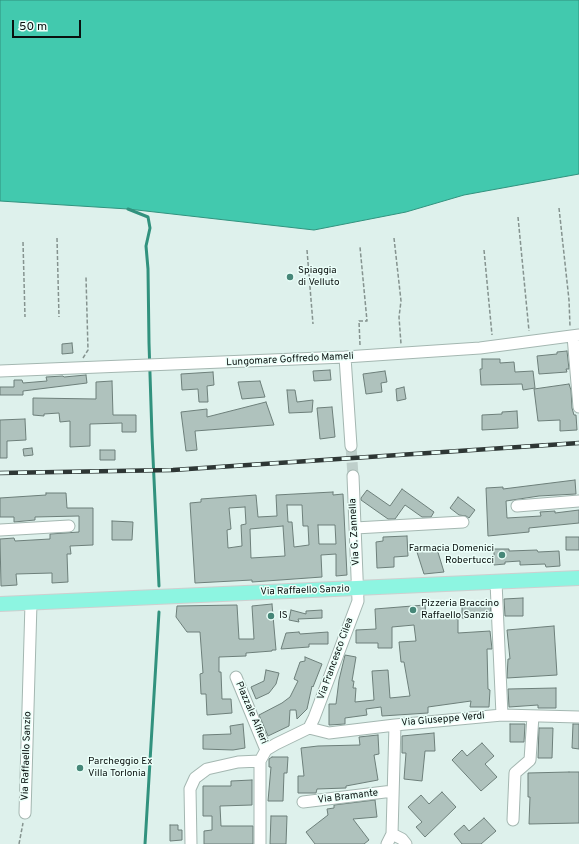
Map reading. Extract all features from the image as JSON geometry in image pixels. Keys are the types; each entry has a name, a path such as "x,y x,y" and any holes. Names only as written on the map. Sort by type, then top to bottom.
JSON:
{"main road":[{"name":"Via Raffaello Sanzio","path":"0,604 579,578"}],"street":[{"name":"Lungomare Goffredo Mameli","path":"0,371 345,357 480,348 574,333"},
{"path":"574,333 579,407"},
{"path":"345,357 351,446"},
{"name":"Via G. Zannella","path":"353,476 358,589"},
{"path":"517,506 579,501"},
{"path":"355,528 463,522"},
{"path":"0,530 69,526"},
{"path":"496,582 502,715"},
{"name":"Via Francesco Cilea","path":"309,728 358,601 358,589"},
{"name":"Via Raffaello Sanzio","path":"25,813 33,691 32,603"},
{"name":"Piazzale Alfieri","path":"236,677 266,750"},
{"name":"Via Giuseppe Verdi","path":"309,728 328,733 502,715 579,718"},
{"path":"513,820 515,773 530,760 533,716"},
{"name":"Via Bramante","path":"387,844 392,834 395,725"},
{"path":"260,844 260,761 266,750 309,728"},
{"path":"190,844 190,789 195,778 207,769 238,762 260,761"},
{"name":"Via Bramante","path":"303,802 393,791"},
{"path":"392,834 402,839 406,844"}],"path":[{"path":"559,208 574,333"},
{"path":"518,217 529,333"},
{"path":"57,238 59,317"},
{"path":"394,238 401,301 399,317 401,344"},
{"path":"23,242 25,317"},
{"path":"360,247 367,321 358,321 360,347"},
{"path":"307,250 313,324"},
{"path":"484,250 493,338"},
{"path":"83,358 88,350 86,277"},
{"path":"19,844 25,813"}],"shaded area":[{"path":"0,0 579,0 579,174 464,195 406,212 314,230 128,209 0,201"}],"building":[{"path":"72,343 73,353 62,354 62,344"},
{"path":"567,351 569,369 566,369 567,372 539,374 537,356 557,354 557,352"},
{"path":"482,359 500,359 500,363 514,362 515,372 533,371 535,388 523,390 522,384 481,385 480,369 482,369"},
{"path":"330,370 331,380 314,381 313,371"},
{"path":"385,371 387,382 381,383 382,392 366,394 363,374"},
{"path":"213,372 214,385 207,386 208,402 199,402 198,389 182,390 181,374"},
{"path":"86,375 87,383 23,391 23,395 0,395 0,387 14,387 14,380 22,380 23,383 47,381 46,377"},
{"path":"112,381 113,415 136,415 136,432 122,432 122,423 90,424 90,446 70,447 70,421 60,422 59,413 44,414 44,416 33,415 33,398 96,399 96,382"},
{"path":"260,381 265,397 242,399 238,382"},
{"path":"569,384 571,390 572,408 574,415 576,415 577,430 560,431 560,420 538,421 534,389"},
{"path":"404,387 406,399 397,401 396,389"},
{"path":"287,390 295,390 297,402 313,400 312,412 289,413"},
{"path":"266,402 274,425 195,431 197,450 186,451 181,412 207,409 207,417"},
{"path":"332,407 335,437 320,439 317,408"},
{"path":"517,411 518,428 482,430 482,415 502,414 502,412"},
{"path":"25,419 26,440 7,441 7,458 0,458 0,420"},
{"path":"32,448 33,455 24,456 23,449"},
{"path":"100,450 115,450 115,460 100,460"},
{"path":"575,480 576,494 539,496 506,501 507,518 541,516 540,512 555,511 555,513 579,510 579,523 529,528 529,532 488,536 486,488 503,487 503,489"},
{"path":"402,489 434,512 431,517 422,517 405,505 395,519 388,519 361,500 367,490 390,506"},
{"path":"333,492 333,495 343,494 347,575 336,576 336,554 321,555 322,577 252,582 252,580 195,583 190,503 201,502 201,499 256,495 258,517 277,516 276,495","holes":["287,505 302,505 303,526 308,526 309,545 294,547 292,522 288,522","245,507 246,524 241,525 242,546 228,548 227,530 231,529 229,508","318,525 335,525 336,544 319,544","283,526 285,556 251,558 250,529"]},
{"path":"46,493 66,493 67,508 93,508 93,545 70,546 71,554 67,554 68,582 52,583 52,573 16,574 17,585 1,586 0,539 14,538 15,541 50,539 50,534 79,532 79,516 35,517 35,520 14,522 14,517 0,517 0,498 46,495"},
{"path":"458,497 475,510 469,518 459,515 450,508"},
{"path":"112,521 133,522 132,540 112,540"},
{"path":"407,536 408,556 394,557 394,567 377,568 376,542 383,541 383,537"},
{"path":"566,537 579,537 579,550 566,550"},
{"path":"416,549 437,549 444,572 424,574"},
{"path":"494,549 509,549 509,551 537,550 538,552 559,551 560,566 546,567 545,564 520,565 520,561 505,562 505,564 494,565"},
{"path":"523,598 523,616 505,616 504,599"},
{"path":"462,602 490,602 491,616 488,616 488,618 462,618"},
{"path":"272,604 276,650 246,653 246,656 219,657 222,699 231,699 232,713 207,715 206,694 201,694 200,674 203,673 200,632 187,632 176,617 177,606 237,605 239,639 254,639 252,606"},
{"path":"425,605 426,615 458,615 458,633 490,631 492,649 487,649 488,689 490,690 489,707 470,707 471,701 428,707 428,713 382,716 381,707 366,709 367,715 345,718 345,724 329,725 329,704 336,704 339,680 345,655 356,657 352,681 354,681 353,688 356,688 355,702 374,700 372,671 388,670 390,698 410,696 404,662 401,662 399,642 416,641 414,625 392,627 392,648 378,648 378,643 356,643 356,630 376,629 375,609"},
{"path":"291,610 306,614 306,611 322,610 322,618 298,619 299,622 289,620"},
{"path":"554,626 557,675 507,678 508,659 510,659 507,630"},
{"path":"299,632 300,634 328,632 328,644 309,644 309,647 281,649 286,633"},
{"path":"305,657 322,664 313,687 312,686 307,709 297,719 296,710 290,710 289,726 268,736 259,715 290,697 298,681 294,679 300,662 305,661"},
{"path":"266,670 279,673 276,684 269,693 256,699 251,687 264,681"},
{"path":"556,688 556,708 538,708 538,705 509,707 508,689"},
{"path":"243,724 245,748 233,750 203,749 203,735 231,734 230,726"},
{"path":"510,724 525,724 524,742 510,742"},
{"path":"573,724 579,724 579,749 572,748"},
{"path":"539,728 553,728 552,758 538,758"},
{"path":"434,733 435,751 425,751 422,781 404,779 406,753 402,753 402,736"},
{"path":"378,735 379,754 374,755 378,780 346,786 346,788 317,789 316,793 298,793 298,776 304,776 301,748 360,745 359,737"},
{"path":"482,743 494,756 485,764 497,777 481,791 452,760 462,750 467,756"},
{"path":"272,757 288,757 287,773 284,773 283,801 268,801 271,767 269,767 269,759"},
{"path":"579,772 579,823 529,824 530,797 528,797 528,773"},
{"path":"252,780 252,805 220,806 221,826 253,826 253,844 204,844 204,831 212,830 212,816 203,816 203,786 231,786 231,781"},
{"path":"442,792 456,807 425,837 416,827 422,822 408,807 421,795 429,804"},
{"path":"375,800 377,817 353,819 369,840 364,844 315,844 306,832 328,815 327,809 334,808 334,805"},
{"path":"271,816 287,816 286,844 270,844"},
{"path":"484,818 496,831 481,844 462,844 454,834 464,825 469,831"},
{"path":"170,825 178,825 178,830 182,830 182,840 170,841"}],"waterway":[{"path":"128,209 148,217 150,228 146,246 148,269 152,436 159,586"},
{"path":"145,844 159,612"}],"tunnel":[{"path":"351,446 353,476"}],"railway":[{"path":"0,473 173,470 579,443"}],"place":[{"name":"Spiaggia di Velluto","path":"290,277"},
{"name":"Farmacia Domenici Robertucci","path":"502,555"},
{"name":"Pizzeria Braccino Raffaello Sanzio","path":"413,610"},
{"name":"IS","path":"271,616"},
{"name":"Parcheggio Ex Villa Torlonia","path":"80,768"}]}
